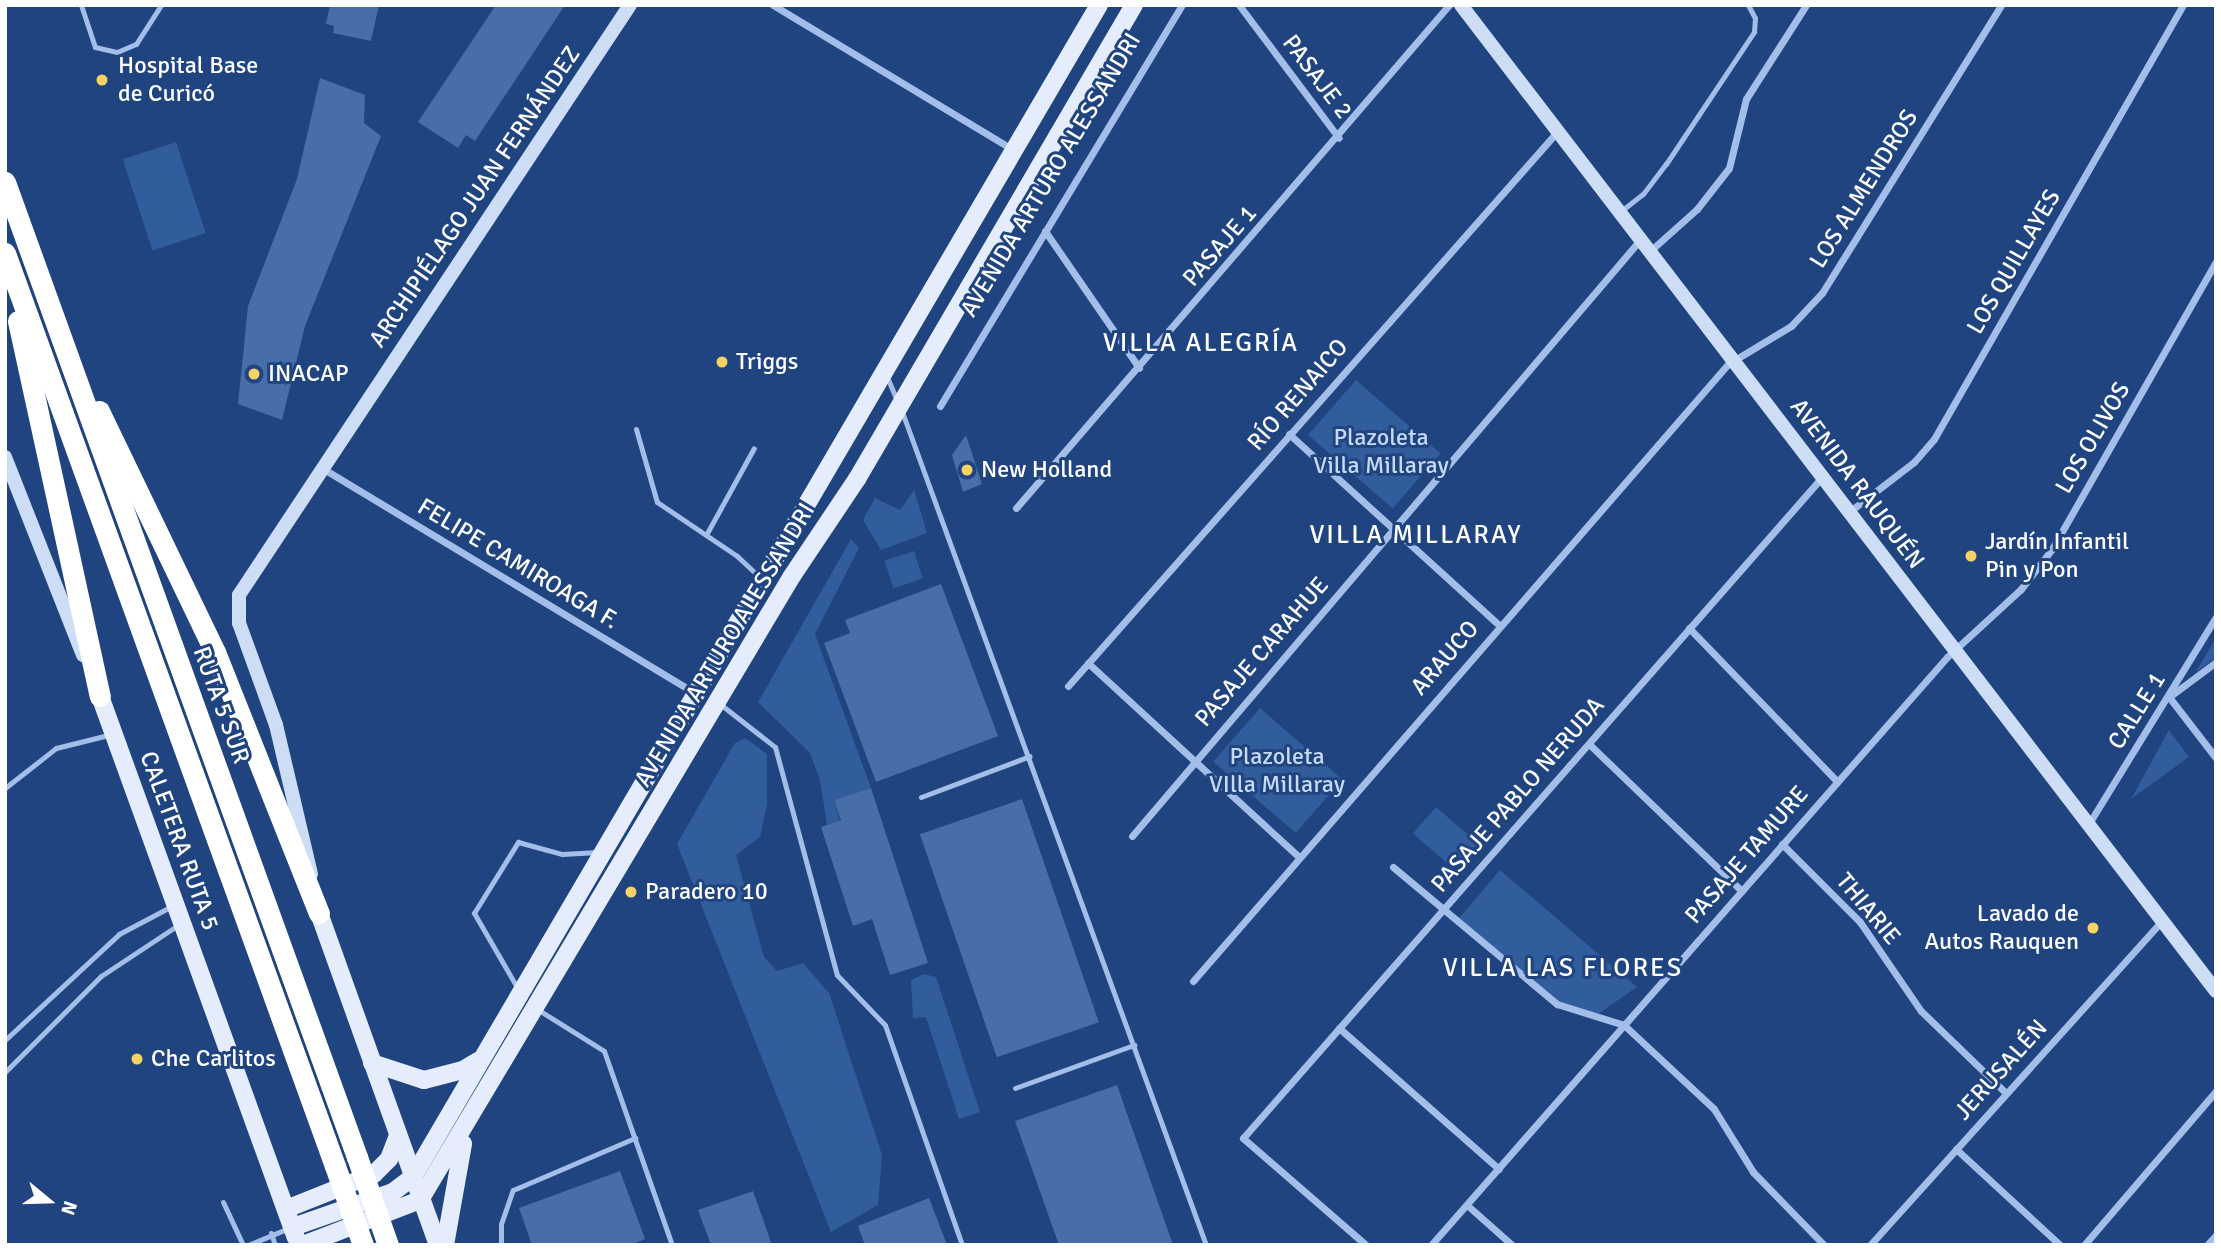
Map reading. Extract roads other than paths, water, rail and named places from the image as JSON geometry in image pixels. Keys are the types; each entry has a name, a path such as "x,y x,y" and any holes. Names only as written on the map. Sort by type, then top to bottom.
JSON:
{"highway":[{"name":"RUTA 5 SUR","path":"5,182 388,1245"},
{"name":"RUTA 5 SUR","path":"5,253 363,1245"},
{"path":"5,265 100,696"},
{"path":"50,308 196,610 319,913"}],"main road":[{"name":"AVENIDA ARTURO ALESSANDRI","path":"298,1239 393,1192 412,1177 1098,5"},
{"name":"AVENIDA ARTURO ALESSANDRI","path":"421,1199 469,1123 718,703 900,406 1134,5"},
{"name":"CALETERA RUTA 5","path":"100,696 298,1239"},
{"path":"319,913 438,1245"},
{"path":"372,1063 424,1080 463,1070 478,1061"},
{"path":"445,1245 453,1185 469,1123"},
{"path":"286,1209 374,1174 389,1159 398,1135"},
{"path":"298,1239 421,1199"}],"street":[{"name":"ARCHIPIÉLAGO JUAN FERNÁNDEZ","path":"319,913 292,782 239,623 237,605 245,581 630,5"},
{"path":"773,5 1013,149"},
{"name":"AVENIDA ARTURO ALESSANDRI","path":"940,406 1182,5"},
{"name":"PASAJE 2","path":"1239,5 1339,138"},
{"name":"PASAJE 1","path":"1016,508 1339,138 1449,5"},
{"name":"AVENIDA RAUQUÉN","path":"1461,5 1645,245 1730,362 1822,477 2216,991"},
{"name":"PASAJE CARAHUE","path":"1132,836 1192,762 1393,529 1645,245 1697,209 1729,168 1745,99 1806,5"},
{"name":"LOS ALMENDROS","path":"1730,362 1791,326 1822,293 2001,5"},
{"name":"LOS QUILLAYES","path":"1849,512 1914,462 1934,439 2183,5"},
{"name":"RÍO RENAICO","path":"1068,686 1558,131"},
{"path":"1045,231 1139,368"},
{"name":"LOS OLIVOS","path":"1955,650 2021,589 2052,549 2216,261"},
{"name":"ARAUCO","path":"1193,981 1298,856 1730,362"},
{"path":"1289,434 1499,625"},
{"name":"CALETERA RUTA 5","path":"5,457 100,696"},
{"name":"FELIPE CAMIROAGA F.","path":"321,468 694,692"},
{"name":"PASAJE PABLO NERUDA","path":"1366,1245 1243,1138 1822,477"},
{"name":"CALLE 1","path":"2088,825 2216,617"},
{"path":"1689,628 1837,781"},
{"name":"PASAJE TAMURE","path":"1431,1245 1955,650"},
{"path":"2216,662 2169,697 2216,758"},
{"path":"1088,663 1192,762 1298,856"},
{"path":"1588,744 1742,891"},
{"name":"THIARIE","path":"1782,844 1860,922 1921,1011 2006,1093"},
{"path":"1393,867 1557,1004 1624,1025 1714,1109 1753,1172 1824,1245"},
{"name":"JERUSALÉN","path":"1870,1245 2162,920"},
{"path":"1339,1028 1499,1168"},
{"path":"2084,1245 2216,1091"},
{"path":"1956,1149 2060,1245"},
{"path":"1467,1205 1512,1245"},
{"path":"2207,1245 2216,1235"}],"lane":[{"path":"81,5 95,47 117,52 136,44 162,5"},
{"path":"1620,212 1643,194 1666,164 1754,32 1755,18 1748,5"},
{"path":"883,370 900,406 1030,756 1206,1245"},
{"path":"636,429 657,502 706,535 761,578"},
{"path":"706,535 754,448"},
{"path":"718,703 775,747 837,975 885,1025 962,1245"},
{"path":"5,789 56,748 114,734"},
{"path":"920,797 1030,756"},
{"path":"519,991 474,913 518,842 562,854 601,852"},
{"path":"5,1040 119,934 179,913"},
{"path":"5,1072 101,976 179,913"},
{"path":"535,1008 604,1051 673,1245"},
{"path":"1015,1088 1135,1045"},
{"path":"500,1245 501,1223 513,1190 635,1138"},
{"path":"223,1202 245,1245 271,1233 298,1239"},
{"path":"271,1233 275,1245"}],"place":[{"name":"Hospital Base de Curicó","path":"102,80"},
{"name":"Triggs","path":"722,362"},
{"name":"INACAP","path":"254,374"},
{"name":"New Holland","path":"967,470"},
{"name":"Jardín Infantil Pin y Pon","path":"1971,556"},
{"name":"Paradero 10","path":"631,892"},
{"name":"Lavado de Autos Rauquen","path":"2093,928"},
{"name":"Che Carlitos","path":"137,1059"}],"district":[{"name":"VILLA ALEGRÍA","path":"1201,344"},
{"name":"VILLA MILLARAY","path":"1416,536"},
{"name":"VILLA LAS FLORES","path":"1563,969"}],"park label":[{"name":"Plazoleta Villa Millaray","path":"1381,452"},
{"name":"Plazoleta VIlla Millaray","path":"1277,771"}]}
